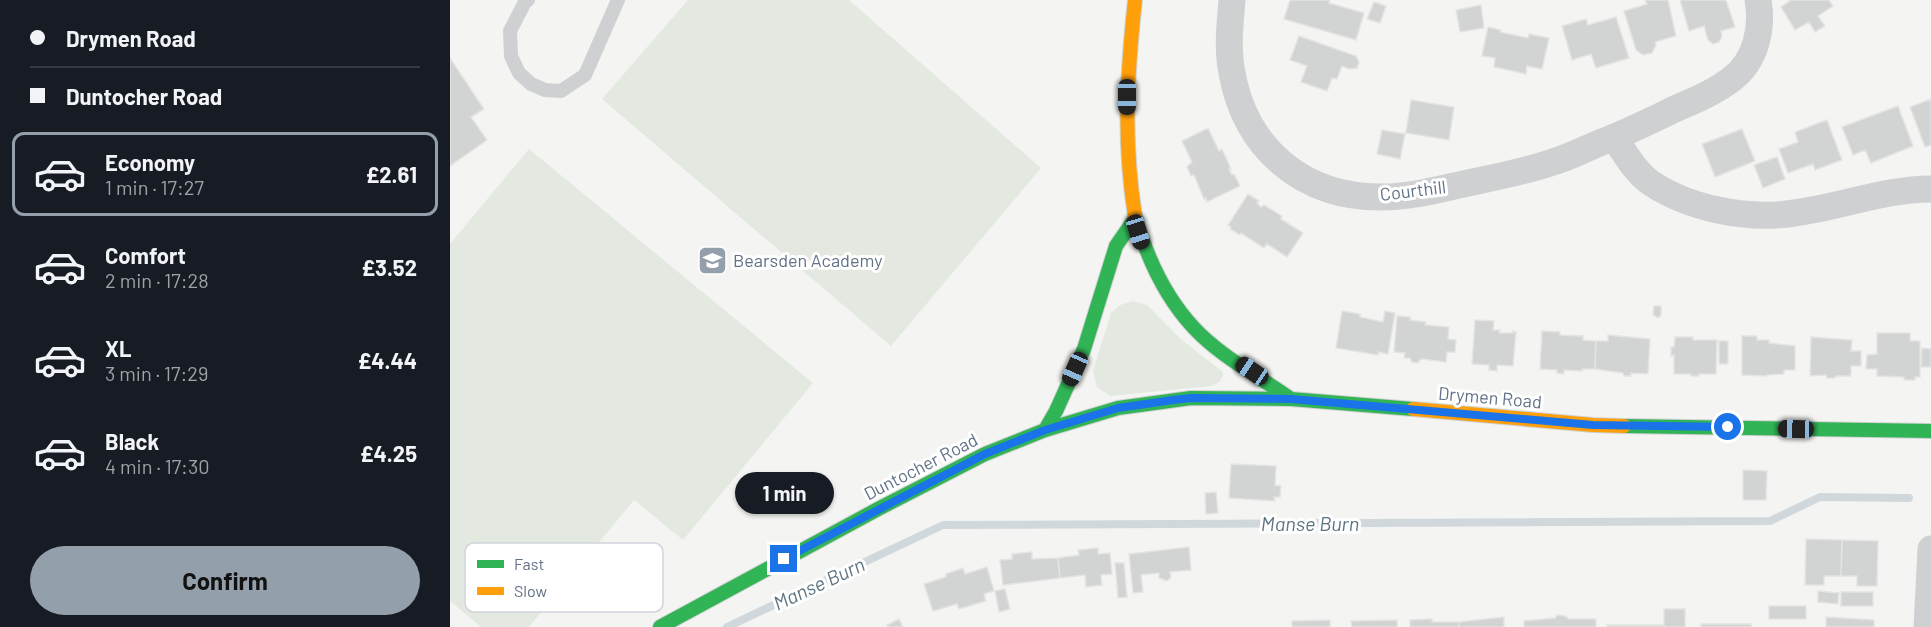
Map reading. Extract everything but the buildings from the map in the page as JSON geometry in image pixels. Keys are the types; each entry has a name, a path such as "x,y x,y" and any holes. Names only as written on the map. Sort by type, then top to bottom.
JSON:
{"main road":[{"path":"1135,0 1127,77 1128,179 1134,220 1142,244 1157,278 1175,307 1195,329 1291,399"},
{"path":"1045,430 1084,349 1116,246 1134,220"},
{"name":"Duntocher Road","path":"660,627 985,454 1045,430 1118,408 1191,398 1291,399"},
{"name":"Drymen Road","path":"1291,399 1593,425 1931,431"}],"street":[{"name":"Courthill","path":"1232,0 1229,37 1232,72 1250,126 1265,146 1284,165 1310,183 1345,193 1382,197 1426,193 1555,162 1702,97 1734,78 1750,60 1758,37 1760,15 1758,0"},
{"path":"1614,137 1633,166 1650,183 1689,202 1735,214 1786,214 1891,193 1931,189"},
{"path":"1927,627 1931,549"}],"lane":[{"path":"528,0 510,31 511,56 519,73 531,84 545,90 561,91 585,75 618,0"}],"shaded area":[{"path":"688,0 849,0 1041,168 891,346 602,99"},
{"path":"529,149 813,383 683,540 634,500 598,543 465,543 465,612 541,612 529,627 481,627 450,601 450,244"},
{"path":"1133,301 1147,305 1182,340 1223,372 1219,382 1211,386 1110,396 1097,387 1093,371 1111,313 1120,305"}],"waterway":[{"name":"Manse Burn","path":"727,627 943,525 1770,521 1820,497 1909,498"}],"traffic: fast":[{"path":"1135,216 1158,276 1183,316 1216,348 1291,399"},
{"path":"1045,430 1084,349 1116,246 1134,220"},
{"path":"660,627 985,454 1045,430 1118,408 1191,398 1291,399 1413,409"},
{"path":"1624,426 1931,431"}],"traffic: slow":[{"path":"1135,0 1128,108 1129,161 1135,216"},
{"path":"1413,409 1624,426"}],"place":[{"name":"Bearsden Academy","path":"712,261"}],"route":[{"path":"784,559 985,454 1045,430 1118,408 1173,400 1191,398 1291,399 1593,425 1728,427"}]}
